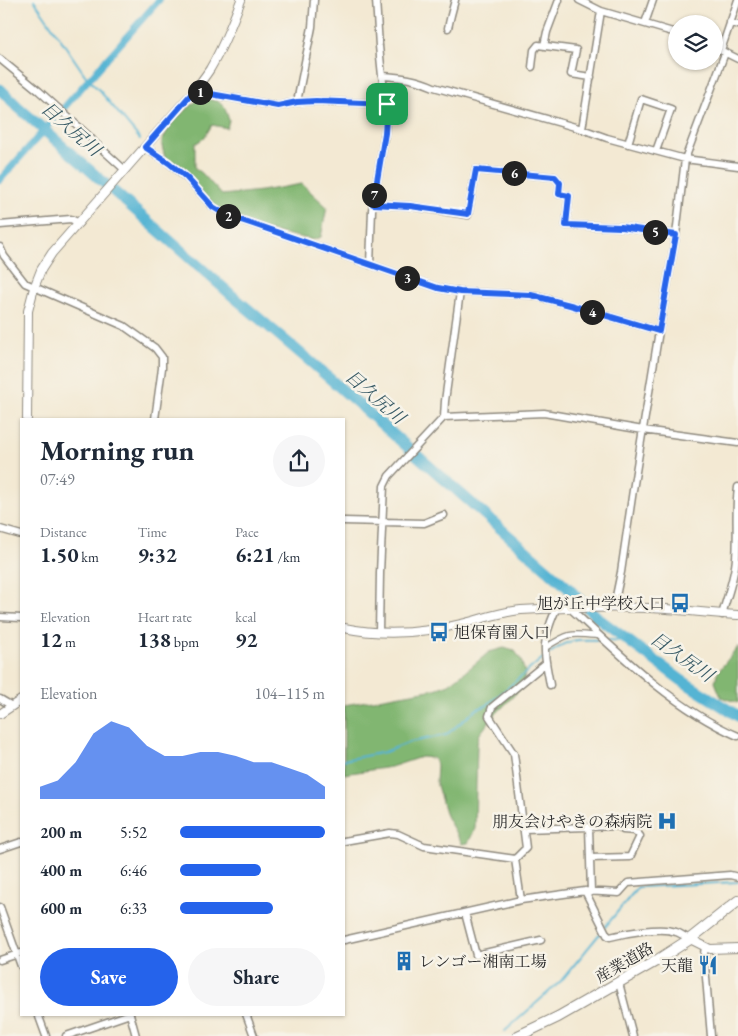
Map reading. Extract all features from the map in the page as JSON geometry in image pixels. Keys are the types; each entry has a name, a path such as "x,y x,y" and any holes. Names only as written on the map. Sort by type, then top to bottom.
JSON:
{"main road":[{"name":"産業道路","path":"518,1036 547,1023 670,952 690,939 738,901"}],"street":[{"path":"26,418 28,311 40,270 52,253 194,91 218,54 230,30 240,0"},
{"path":"297,102 312,27 314,0"},
{"path":"370,265 373,204 385,133 387,104 382,76 376,0"},
{"path":"448,28 455,0"},
{"path":"544,46 559,0"},
{"path":"578,0 601,11 668,30"},
{"path":"645,23 653,0"},
{"path":"738,0 723,51 738,59"},
{"path":"582,129 601,11"},
{"path":"730,22 738,25"},
{"path":"532,67 534,50 538,45 576,50 571,74 591,77"},
{"path":"0,59 86,133 124,171"},
{"path":"613,608 621,572 676,235 685,159 716,70"},
{"path":"382,76 405,77 422,81 434,87 685,159 738,166"},
{"path":"194,91 278,106 316,101 387,104"},
{"path":"628,144 641,99 671,109 656,151"},
{"path":"145,147 186,177 213,207 226,215 438,288 460,292 531,295 659,331"},
{"path":"373,204 410,206 468,214 476,170 555,177 560,183 559,194 569,196 566,225 621,227 676,235"},
{"path":"0,225 71,219 78,223"},
{"path":"0,248 25,283 124,326 155,348 162,357 155,418"},
{"path":"379,632 384,486 389,476 444,417 460,292"},
{"path":"444,417 544,413 643,430 738,443"},
{"path":"722,615 735,566 738,487"},
{"path":"345,521 424,523 444,515"},
{"path":"0,529 20,535"},
{"path":"345,628 379,632 436,630 494,614 519,610 652,608 738,615"},
{"path":"550,685 545,648 548,631 556,609"},
{"path":"572,609 662,690 701,716 738,736"},
{"path":"0,617 20,618"},
{"path":"545,648 570,634 600,636"},
{"path":"515,859 526,848 514,754 489,716 492,707 546,662"},
{"path":"0,699 12,706"},
{"path":"0,714 20,701"},
{"path":"524,829 619,826 623,830 635,831 640,836 630,857 590,858"},
{"path":"589,827 588,892 607,935 610,937 623,933 666,929 677,932 705,947 738,948"},
{"path":"345,841 390,832 424,846 515,859"},
{"path":"0,849 20,842"},
{"path":"515,859 521,900"},
{"path":"345,940 521,900 588,892 619,893 628,883 730,875 738,877"},
{"path":"0,907 19,953 0,960"},
{"path":"465,913 476,955 541,940"},
{"path":"705,947 711,1036"},
{"path":"619,982 633,1036"},
{"path":"39,1016 46,1036"},
{"path":"66,1036 124,1016"},
{"path":"131,1016 136,1036"},
{"path":"247,1016 254,1036"}],"green space":[{"path":"200,98 218,101 225,108 229,120 227,128 212,125 204,138 195,144 195,168 222,195 302,184 327,207 321,237 313,240 256,228 218,216 194,186 165,158 162,141 172,122"},
{"path":"738,647 738,703 721,697 715,682 717,673"},
{"path":"504,648 515,651 521,660 525,673 523,686 492,718 479,735 477,744 475,829 468,843 462,844 446,816 436,782 437,765 433,758 421,757 391,767 345,774 345,705 435,689 449,684 489,652"}],"waterway":[{"path":"34,0 87,78 140,139"},
{"path":"0,180 159,0"},
{"name":"目久尻川","path":"0,89 235,298 565,585 599,619 681,680 738,716"},
{"path":"547,655 572,641 600,640"},
{"path":"607,640 629,641"},
{"path":"345,760 385,752 410,742 446,735 477,709 486,706 543,658"},
{"path":"605,927 638,887 738,882"},
{"path":"505,1031 561,981 602,931"}],"place":[{"name":"旭が丘中学校入口","path":"680,603"},
{"name":"旭保育園入口","path":"439,632"},
{"name":"朋友会けやきの森病院","path":"667,821"},
{"name":"レンゴー湘南工場","path":"404,961"},
{"name":"天龍","path":"708,965"}],"route":[{"path":"194,91 278,106 316,101 387,104 385,133 373,204 393,204 468,214 476,170 555,177 560,183 559,194 569,196 566,225 621,227 676,235 659,331 531,295 460,292 438,288 226,215 213,207 186,177 145,147 194,91"}]}
